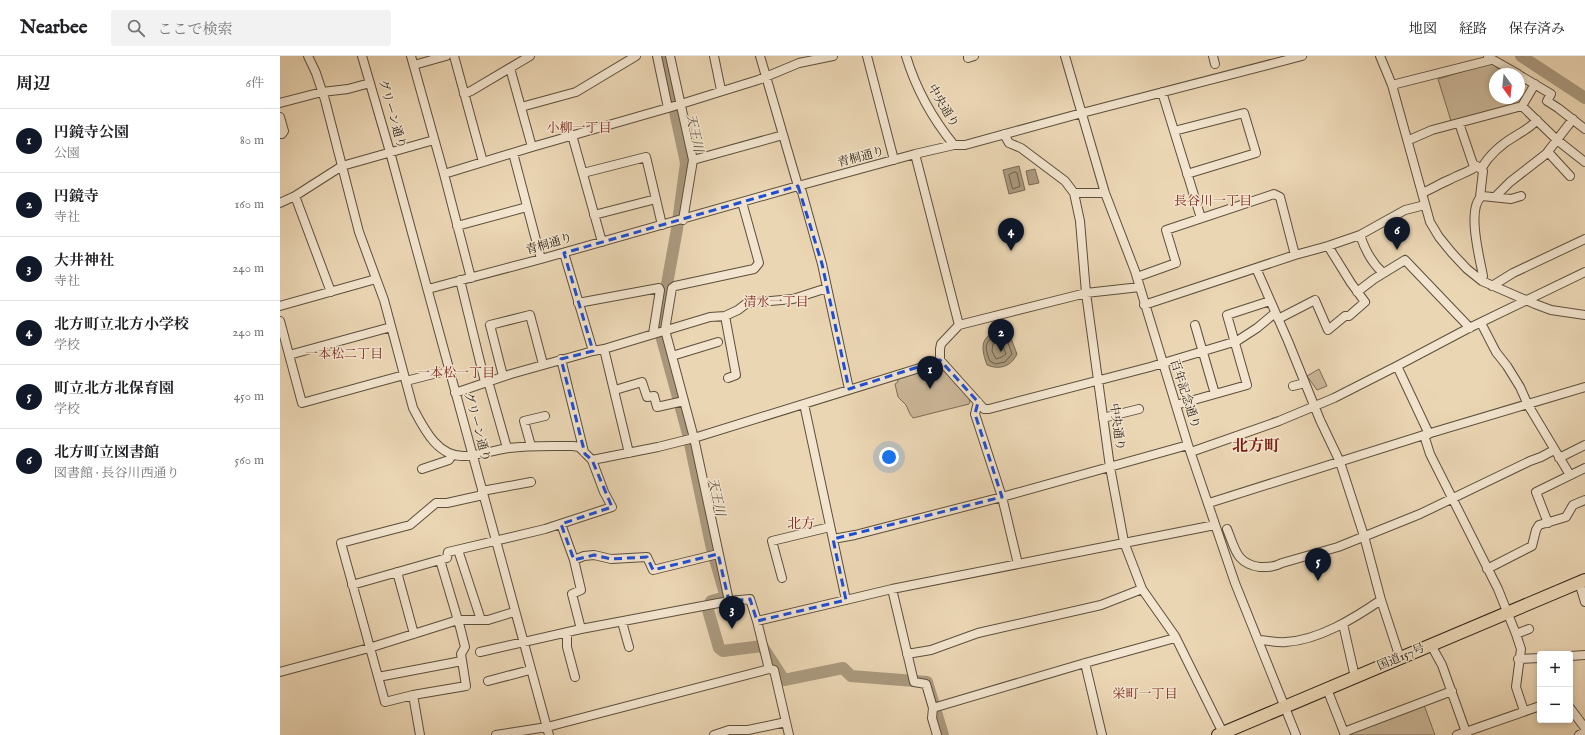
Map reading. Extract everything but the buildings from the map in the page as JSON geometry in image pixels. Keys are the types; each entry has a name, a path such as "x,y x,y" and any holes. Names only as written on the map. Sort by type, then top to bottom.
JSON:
{"highway":[{"name":"国道157号","path":"1221,734 1582,581"}],"street":[{"path":"308,56 316,73 325,100 359,232 384,300 413,408 424,428 437,446 452,455 472,456 507,448 531,446 579,447 592,460 604,492 612,506 561,524 496,542 448,552 447,558 352,584"},
{"name":"グリーン通り","path":"362,56 428,289 522,642 548,731"},
{"path":"412,56 471,278"},
{"path":"414,65 446,56"},
{"path":"454,56 483,162"},
{"path":"464,94 530,56"},
{"path":"521,107 576,92 636,56"},
{"path":"657,56 668,108"},
{"path":"670,56 693,160 683,220"},
{"path":"714,56 722,90"},
{"path":"760,56 798,186 802,192 822,264 849,389"},
{"path":"444,174 681,104 751,82 799,63 833,56"},
{"path":"867,56 894,160"},
{"name":"中央通り","path":"906,56 925,104 954,145"},
{"path":"968,56 968,58 974,56"},
{"name":"百年記念通り","path":"1065,56 1105,193 1140,287 1162,363 1215,525 1235,583 1296,735"},
{"name":"青桐通り","path":"428,289 564,253 916,154 954,145 965,145 1031,126 1302,56"},
{"path":"1380,56 1392,86 1409,140 1430,222 1452,254 1467,269 1481,280 1492,286 1525,301 1551,310 1585,315"},
{"path":"1392,86 1488,58 1507,68"},
{"path":"510,68 532,147"},
{"path":"1525,78 1551,94 1547,101 1585,129"},
{"path":"280,103 322,92 348,89 370,83"},
{"path":"1409,140 1432,130 1522,106 1534,84"},
{"path":"1162,92 1201,218"},
{"path":"1522,106 1557,140 1585,162"},
{"path":"1174,131 1244,113 1256,154 1187,174"},
{"path":"280,117 284,131 280,134"},
{"path":"1496,196 1510,182 1548,152 1573,119"},
{"path":"1422,193 1450,179 1479,168 1493,154 1516,135 1530,128 1537,120"},
{"path":"1459,123 1473,164 1483,171 1480,197 1475,214 1475,240 1483,276 1481,280"},
{"path":"954,145 959,141 1007,129 1024,125 1031,126"},
{"name":"中央通り","path":"1004,134 1010,143 1021,148 1065,181 1074,193 1080,222 1086,293 1110,467 1124,542 1136,577 1142,589 1175,638 1221,734"},
{"path":"693,160 783,135"},
{"path":"572,136 602,242"},
{"path":"280,203 295,196 342,166 434,140"},
{"path":"1548,152 1570,176"},
{"path":"513,153 541,259"},
{"path":"916,154 959,325"},
{"path":"583,173 646,157 662,225"},
{"path":"1074,193 1105,193"},
{"path":"1136,277 1176,263 1166,230 1274,194 1280,197 1295,255"},
{"path":"295,196 331,292"},
{"path":"1480,197 1496,196 1511,199 1521,196"},
{"path":"594,215 656,200"},
{"path":"729,601 694,438 665,330 672,288 675,286 754,269 759,263 742,202"},
{"path":"1144,305 1360,235 1405,210 1425,205"},
{"path":"457,226 527,207"},
{"path":"1360,235 1365,249 1377,268 1383,273"},
{"path":"1492,286 1513,273 1585,239"},
{"path":"1140,287 1086,293 959,325 941,344 940,360 984,409 1162,363 1235,342 1276,316 1315,300 1328,330 1345,316 1349,316 1365,302 1328,246"},
{"path":"564,253 593,351"},
{"path":"1357,292 1383,273 1405,260 1470,328"},
{"path":"1256,268 1288,341 1314,406 1340,462 1364,536 1381,600 1400,658"},
{"path":"833,539 855,535 1110,467 1189,448 1279,421 1397,366 1470,328 1585,272"},
{"path":"280,306 376,279"},
{"path":"460,280 487,381 507,448"},
{"path":"578,303 659,288 660,290 653,334"},
{"path":"455,393 487,381 543,364 604,349 710,318 724,316 738,310 747,303 793,299 827,288"},
{"path":"1176,405 1247,385 1227,315 1270,301"},
{"path":"503,376 490,325 530,315 543,364"},
{"path":"724,316 736,375 728,378"},
{"path":"280,321 302,403 405,378 449,370"},
{"path":"1481,323 1496,352 1520,387 1528,405 1570,475"},
{"path":"1195,325 1215,394"},
{"path":"289,355 391,327"},
{"path":"672,356 718,342"},
{"path":"604,349 629,453"},
{"path":"561,359 585,454"},
{"path":"592,460 694,438 926,366 940,360"},
{"path":"1397,366 1426,434 1430,454 1508,612 1521,649 1518,659 1516,687 1524,711"},
{"path":"614,390 642,382 647,397 654,396 657,407 684,401"},
{"path":"1293,386 1305,383"},
{"path":"1209,503 1426,434 1585,387"},
{"path":"978,402 975,414 1002,497 1018,564"},
{"path":"804,404 846,600"},
{"path":"1103,418 1139,409"},
{"path":"531,446 524,421 545,416"},
{"path":"1559,458 1585,446"},
{"path":"1227,529 1236,552 1242,561 1262,567 1273,567 1338,547 1420,514 1554,450"},
{"path":"422,469 449,460 452,455"},
{"path":"1548,522 1536,492 1585,468"},
{"path":"440,560 458,620 464,646 461,654 466,686 413,695 385,702 341,543 410,525 436,503 447,503 482,493 531,482"},
{"path":"1487,569 1532,546 1536,530 1539,525 1566,517 1573,505 1585,500"},
{"path":"561,524 574,560 581,590 572,594 581,629"},
{"path":"757,621 892,590 1124,542 1215,525"},
{"path":"782,578 772,541 830,527"},
{"path":"458,550 481,620"},
{"path":"574,560 584,556 594,555 611,559 647,557 653,570 718,554"},
{"path":"397,572 414,634"},
{"path":"1582,581 1585,602"},
{"path":"907,654 931,650 978,632 1101,605 1142,589"},
{"path":"892,590 914,682 926,684 933,708 932,718 937,735"},
{"path":"480,652 581,629 729,601 750,599 769,669"},
{"path":"1258,640 1285,642 1307,638 1339,627 1381,600"},
{"path":"280,672 369,648 458,620 488,620 514,612"},
{"path":"622,622 629,647"},
{"path":"1343,624 1355,677"},
{"path":"1516,634 1530,629"},
{"path":"567,633 567,647 575,677"},
{"path":"933,708 1175,638"},
{"path":"1431,645 1442,665 1467,734"},
{"path":"1573,656 1585,655"},
{"path":"1518,659 1537,658"},
{"path":"378,677 462,661"},
{"path":"1086,663 1102,735"},
{"path":"496,735 548,731 769,669 774,670 776,675 789,735"},
{"path":"488,681 530,670"},
{"path":"1327,689 1345,733 1452,691"},
{"path":"413,695 420,735"},
{"path":"1457,735 1467,734 1537,707"},
{"path":"1573,712 1585,728"},
{"path":"714,735 729,730 748,732 786,722"},
{"path":"1579,735 1585,732"}],"highlighted area":[{"path":"798,186 822,264 849,389 940,360 978,402 975,414 1002,497 833,539 846,600 757,621 750,599 729,601 718,554 653,570 647,557 611,559 594,555 574,560 561,524 612,507 592,460 585,454 561,359 593,351 564,253"}],"shaded area":[{"path":"1491,63 1498,68 1489,68 1489,104 1519,104 1451,121 1438,79"},
{"path":"936,365 941,365 968,394 970,402 969,404 913,418 906,405 898,397 895,384 898,382 897,378"},
{"path":"1319,369 1327,386 1317,390 1307,376"},
{"path":"1424,705 1435,735 1352,735 1350,732"}],"water":[{"path":"1019,166 1025,190 1009,194 1003,170"},
{"path":"1035,169 1039,183 1029,185 1026,171"},
{"path":"1005,331 1009,333 1017,354 1008,365 996,367 987,365 983,351 984,341 991,334"}],"waterway":[{"name":"天王川","path":"663,56 686,163 677,229 659,328 688,434 712,549 726,597 711,601 708,610 719,648 723,651 762,646 784,680 843,668 851,676 927,682 943,735"},
{"path":"1521,56 1585,98"}],"place":[{"name":"北方町立図書館","path":"1397,250"},
{"name":"北方町立北方小学校","path":"1011,251"},
{"name":"円鏡寺","path":"1001,352"},
{"name":"円鏡寺公園","path":"930,389"},
{"name":"町立北方北保育園","path":"1318,581"},
{"name":"大井神社","path":"732,629"}],"district":[{"name":"小柳一丁目","path":"579,128"},
{"name":"長谷川一丁目","path":"1213,201"},
{"name":"清水一丁目","path":"776,302"},
{"name":"一本松二丁目","path":"344,354"},
{"name":"一本松一丁目","path":"456,373"},
{"name":"北方町","path":"1256,447"},
{"name":"北方","path":"801,524"},
{"name":"栄町一丁目","path":"1145,694"}]}
